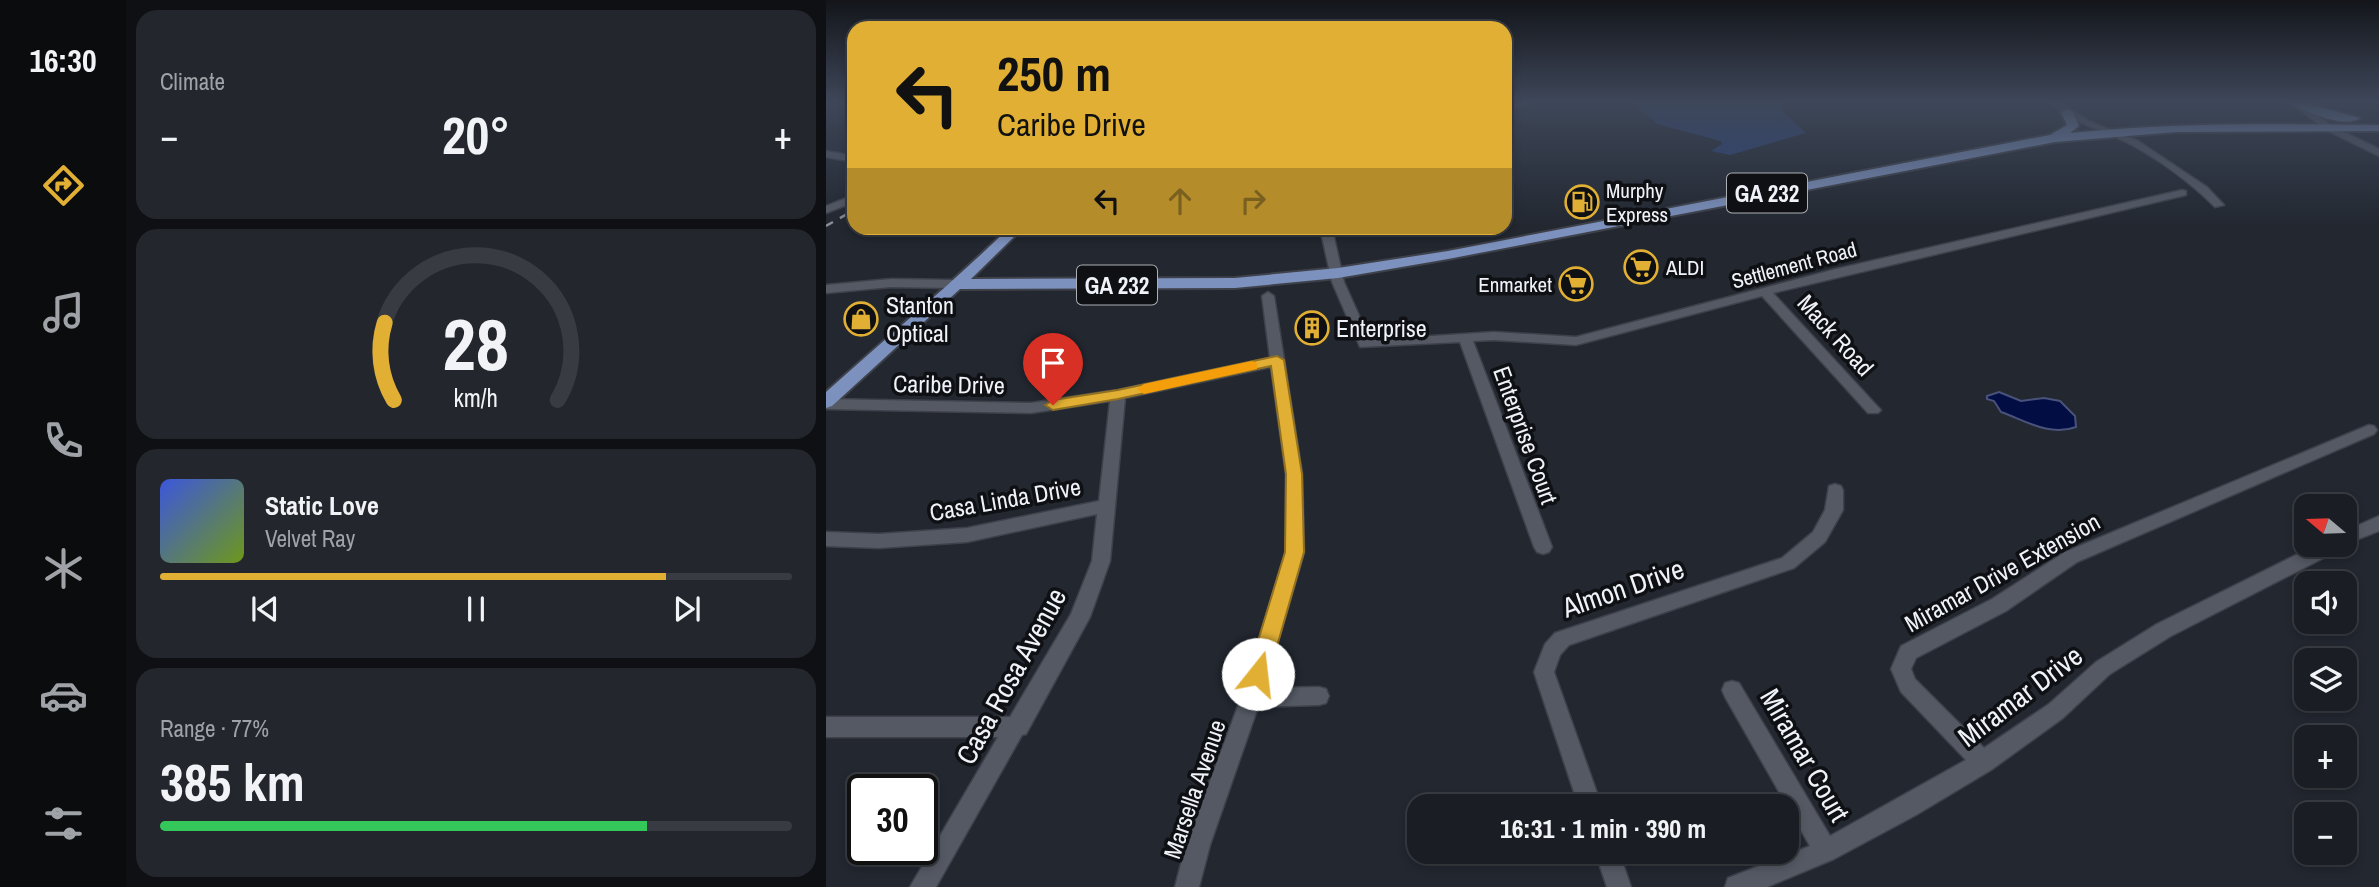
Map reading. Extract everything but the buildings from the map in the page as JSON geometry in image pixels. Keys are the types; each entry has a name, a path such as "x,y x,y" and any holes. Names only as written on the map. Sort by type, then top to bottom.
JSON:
{"main road":[{"name":"GA 232","path":"955,284 1235,283 1338,273 2029,143"},
{"path":"2140,143 2143,148"},
{"path":"826,403 913,320 981,264 1009,235"},
{"path":"1334,257 1343,263 1370,268"},
{"path":"981,264 980,272 990,281 1014,284"},
{"path":"1235,283 1268,296 1280,287 1309,276"},
{"path":"913,320 972,293 1014,284"}],"street":[{"path":"2135,143 2203,189 2220,205"},
{"path":"2361,143 2379,153"},
{"path":"826,154 847,158"},
{"name":"Settlement Road","path":"1338,273 1338,282 1364,344 1466,340 1494,336 1576,341 2091,212 2182,193"},
{"path":"826,210 847,201"},
{"path":"1328,235 1338,273"},
{"path":"826,289 891,283 955,284"},
{"name":"Mack Road","path":"1765,292 1873,410"},
{"name":"Marsella Avenue","path":"1187,887 1198,845 1251,698 1294,552 1294,474 1268,296"},
{"name":"Enterprise Court","path":"1466,340 1543,547"},
{"name":"Caribe Drive","path":"826,403 1031,408 1118,395 1277,360"},
{"name":"Casa Rosa Avenue","path":"922,887 1080,617 1101,561 1118,395"},
{"name":"Miramar Drive Extension","path":"1983,762 1908,685 1901,669 1908,652 1998,605 2071,557 2369,430"},
{"name":"Almon Drive","path":"1586,794 1544,672 1552,650 1562,639 1788,563 1819,537 1835,510 1835,490"},
{"name":"Casa Linda Drive","path":"826,539 879,541 967,535 1108,506"},
{"path":"2357,533 2379,523"},
{"name":"Miramar Drive","path":"1737,887 1826,850 1983,762 2056,711 2103,668 2164,630 2309,557"},
{"name":"Miramar Court","path":"1732,690 1826,850"},
{"path":"1251,698 1319,696"},
{"path":"826,727 1018,727"},
{"path":"1611,864 1619,887"}],"shaded area":[{"path":"1770,143 1730,155 1711,151 1722,144"},
{"path":"1999,392 2021,401 2044,398 2060,401 2075,416 2076,427 2066,430 2046,429 2001,412 1994,401 1987,399 1987,396"}],"railway":[{"path":"826,226 847,214"}],"slow traffic":[{"path":"1144,389 1252,366"}],"place":[{"name":"Murphy Express","path":"1582,202"},
{"name":"ALDI","path":"1641,267"},
{"name":"Enmarket","path":"1576,284"},
{"name":"Stanton Optical","path":"861,319"},
{"name":"Enterprise","path":"1312,328"}],"route":[{"path":"1053,405 1118,395 1277,360 1294,474 1294,552 1258,674"}]}
